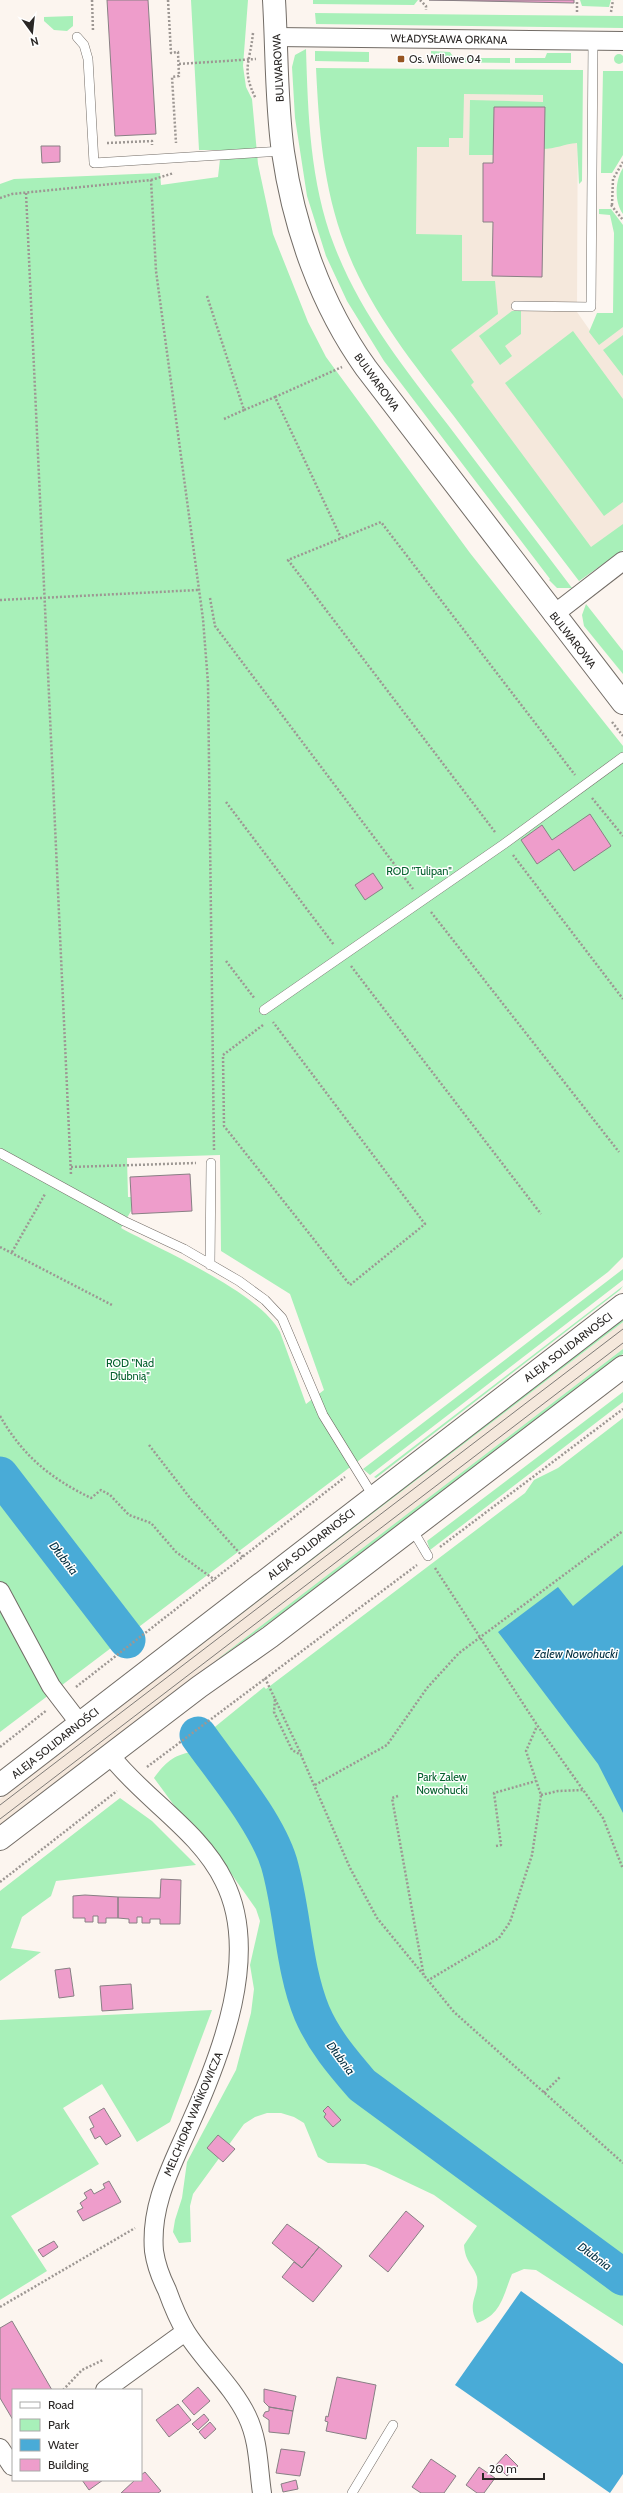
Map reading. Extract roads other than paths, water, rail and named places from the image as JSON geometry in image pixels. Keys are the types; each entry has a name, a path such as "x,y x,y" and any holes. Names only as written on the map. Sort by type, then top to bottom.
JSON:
{"street":[{"name":"BULWAROWA","path":"274,0 283,152 295,208 311,261 329,306 350,345 553,615 623,703"},
{"name":"WŁADYSŁAWA ORKANA","path":"276,37 623,41"},
{"path":"553,615 623,561"},
{"name":"ALEJA SOLIDARNOŚCI","path":"0,1785 623,1304"},
{"path":"0,1839 412,1529 623,1367"},
{"path":"0,1590 51,1686 80,1724"},
{"name":"MELCHIORA WAŃKOWICZA","path":"110,1755 131,1780 203,1848 224,1879 234,1905 238,1927 236,1985 220,2055 166,2178 157,2204 154,2252 158,2271 186,2332 247,2415 257,2443 262,2493"},
{"path":"106,2389 186,2332"},
{"path":"0,2448 8,2469"}],"lane":[{"path":"77,37 84,45 88,59 94,163 283,152"},
{"path":"516,306 590,307 593,40"},
{"path":"264,1010 504,844 623,757"},
{"path":"0,1153 72,1193 239,1281 265,1300 282,1318 323,1415 373,1496"},
{"path":"210,1265 213,1159"},
{"path":"412,1529 426,1558"},
{"path":"352,2493 393,2425"}],"water":[{"name":"Zalew Nowohucki","path":"623,1565 623,1813 598,1764 498,1632 558,1587 573,1606"},
{"path":"521,2291 623,2364 623,2474 610,2493 455,2385"}],"waterway":[{"name":"Dłubnia","path":"0,1475 127,1640"},
{"name":"Dłubnia","path":"198,1735 255,1814 273,1847 284,1881 297,1958 306,1995 312,2013 322,2033 341,2060 362,2085 623,2277"}],"tram line":[{"path":"0,1805 623,1329"},
{"path":"0,1819 623,1343"}],"place":[{"name":"Os. Willowe 04","path":"401,59"}],"park label":[{"name":"ROD \"Tulipan\"","path":"419,871"},
{"name":"ROD \"Nad Dłubnią\"","path":"130,1369"},
{"name":"Park Zalew Nowohucki","path":"442,1783"}]}
